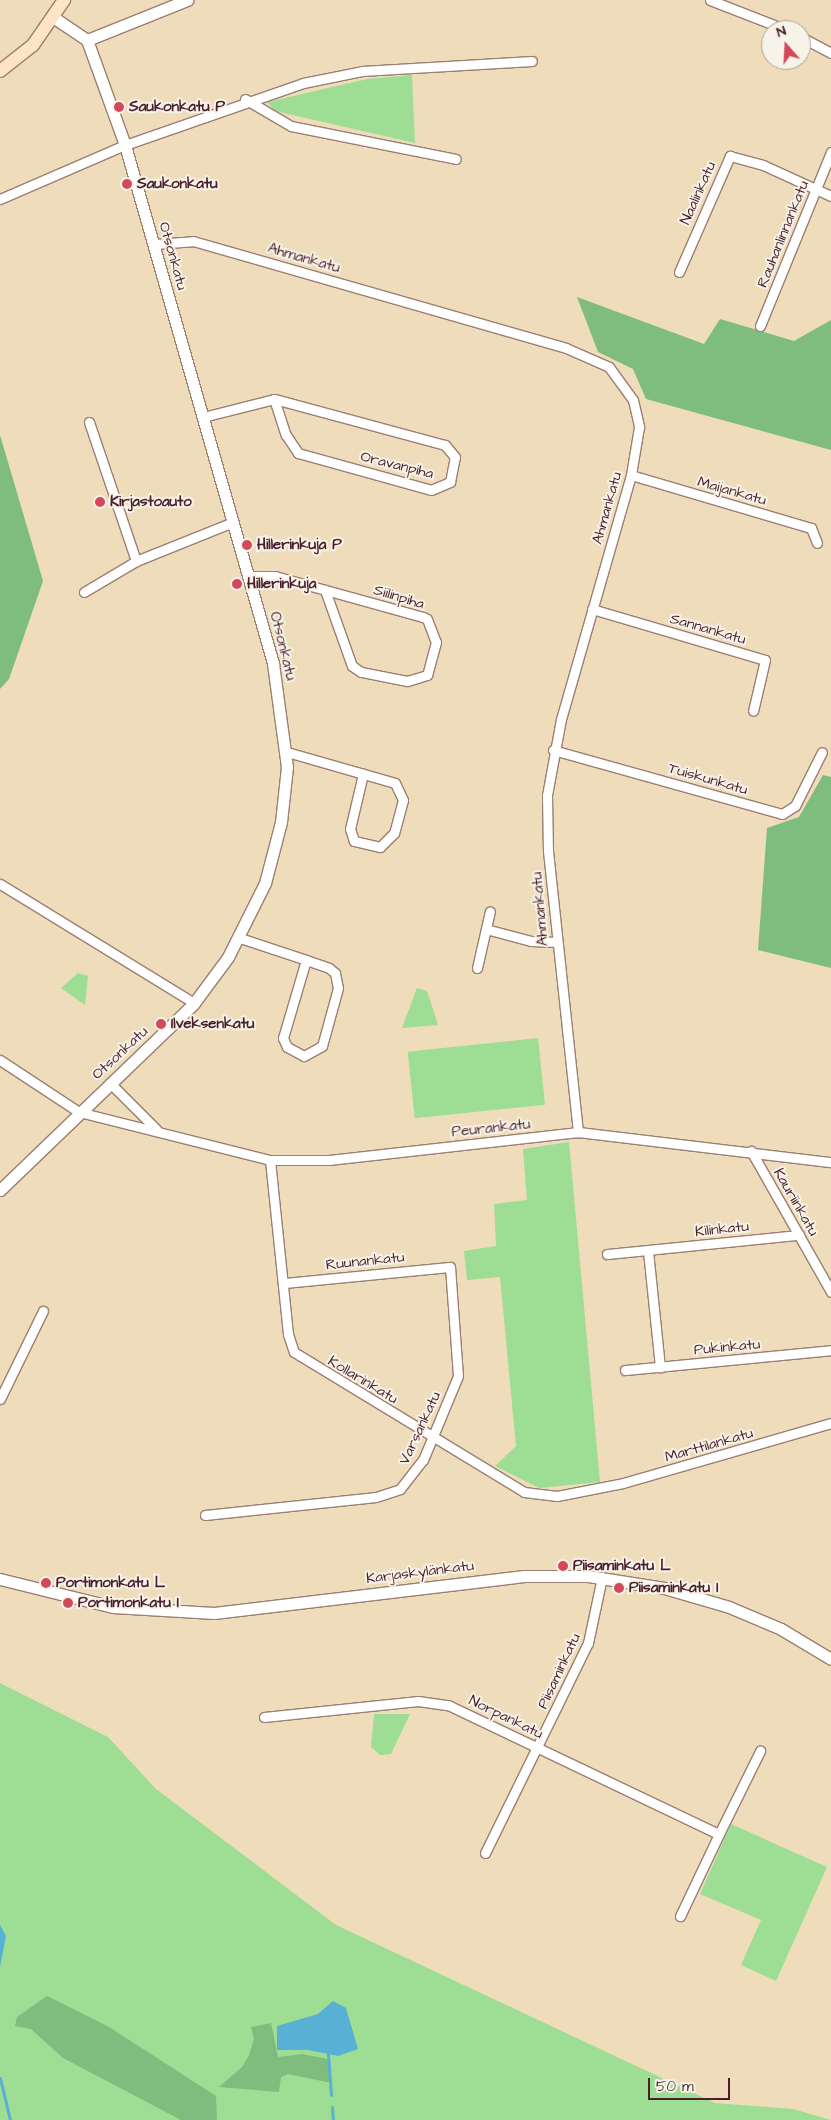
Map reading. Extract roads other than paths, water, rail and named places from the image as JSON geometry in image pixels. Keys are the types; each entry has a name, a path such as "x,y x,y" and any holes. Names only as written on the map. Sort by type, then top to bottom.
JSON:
{"main road":[{"path":"0,72 33,45 54,18 64,0"}],"street":[{"path":"54,18 87,40 187,0"},
{"path":"710,0 761,20"},
{"name":"Otsonkatu","path":"0,1190 194,1003 240,938 259,897 276,844 287,752 279,691 249,576 154,244 124,145 87,40"},
{"path":"811,42 831,53"},
{"path":"0,199 124,145 245,100 362,71 532,61"},
{"path":"245,100 292,126 456,159"},
{"name":"Rauhanlinnankatu","path":"760,326 831,152"},
{"name":"Naalinkatu","path":"679,272 730,156 763,165 817,190"},
{"path":"817,190 831,196"},
{"name":"Ahmankatu","path":"154,244 193,241 585,354 615,373 636,408 638,434 631,475 553,750 547,815 556,942 578,1132"},
{"name":"Oravanpiha","path":"203,416 274,400 445,446 455,458 450,482 431,490 298,453 286,435 274,400"},
{"path":"89,422 136,561"},
{"name":"Maijankatu","path":"631,475 811,528 816,543"},
{"path":"84,592 136,561 233,522"},
{"name":"Siilinpiha","path":"249,576 275,576 325,590 430,622 436,646 426,677 407,681 352,666 325,590"},
{"name":"Sannankatu","path":"592,609 765,660 753,711"},
{"name":"Tuiskunkatu","path":"553,750 782,814 796,806 822,752"},
{"path":"287,752 364,774 394,783 401,791 394,833 380,847 354,841 350,828 364,774"},
{"path":"0,884 194,1003"},
{"path":"478,968 490,911"},
{"path":"486,929 532,941 556,942"},
{"path":"240,938 306,960 329,968 338,980 322,1046 304,1056 287,1047 283,1038 306,960"},
{"name":"Peurankatu","path":"0,1060 80,1112 270,1160 329,1160 578,1132 751,1151 831,1162"},
{"path":"110,1083 157,1130"},
{"name":"Kauriinkatu","path":"751,1151 831,1292"},
{"name":"Kollarinkatu","path":"270,1160 284,1283 288,1338 297,1354 432,1438 524,1492 550,1496 594,1489"},
{"name":"Kilinkatu","path":"607,1254 799,1235"},
{"path":"648,1251 660,1367"},
{"name":"Ruunankatu","path":"284,1283 450,1267"},
{"name":"Varsankatu","path":"205,1515 391,1494 414,1474 432,1438 458,1376 450,1267"},
{"path":"0,1399 43,1311"},
{"name":"Pukinkatu","path":"625,1370 831,1350"},
{"name":"Marttilankatu","path":"594,1489 831,1423"},
{"name":"Karjaskylänkatu","path":"0,1580 113,1607 170,1613 214,1613 536,1574 602,1577 678,1591 729,1607 781,1629 831,1659"},
{"name":"Piisaminkatu","path":"485,1852 538,1748 588,1643 602,1577"},
{"name":"Norpankatu","path":"264,1717 418,1701 448,1705 719,1834"},
{"path":"680,1916 760,1751"}],"water":[{"path":"0,1925 6,1936 0,1967"},
{"path":"333,2001 346,2008 358,2049 338,2056 308,2050 277,2050 277,2026 318,2014"}],"waterway":[{"path":"328,2054 331,2095"},
{"path":"0,2078 10,2120"},
{"path":"332,2107 333,2120"}],"place":[{"name":"Saukonkatu P","path":"119,107"},
{"name":"Saukonkatu","path":"127,184"},
{"name":"Kirjastoauto","path":"100,502"},
{"name":"Hillerinkuja P","path":"247,545"},
{"name":"Hillerinkuja","path":"237,584"},
{"name":"Ilveksenkatu","path":"161,1024"},
{"name":"Piisaminkatu L","path":"563,1566"},
{"name":"Portimonkatu L","path":"46,1583"},
{"name":"Piisaminkatu I","path":"619,1588"},
{"name":"Portimonkatu I","path":"68,1603"}]}
